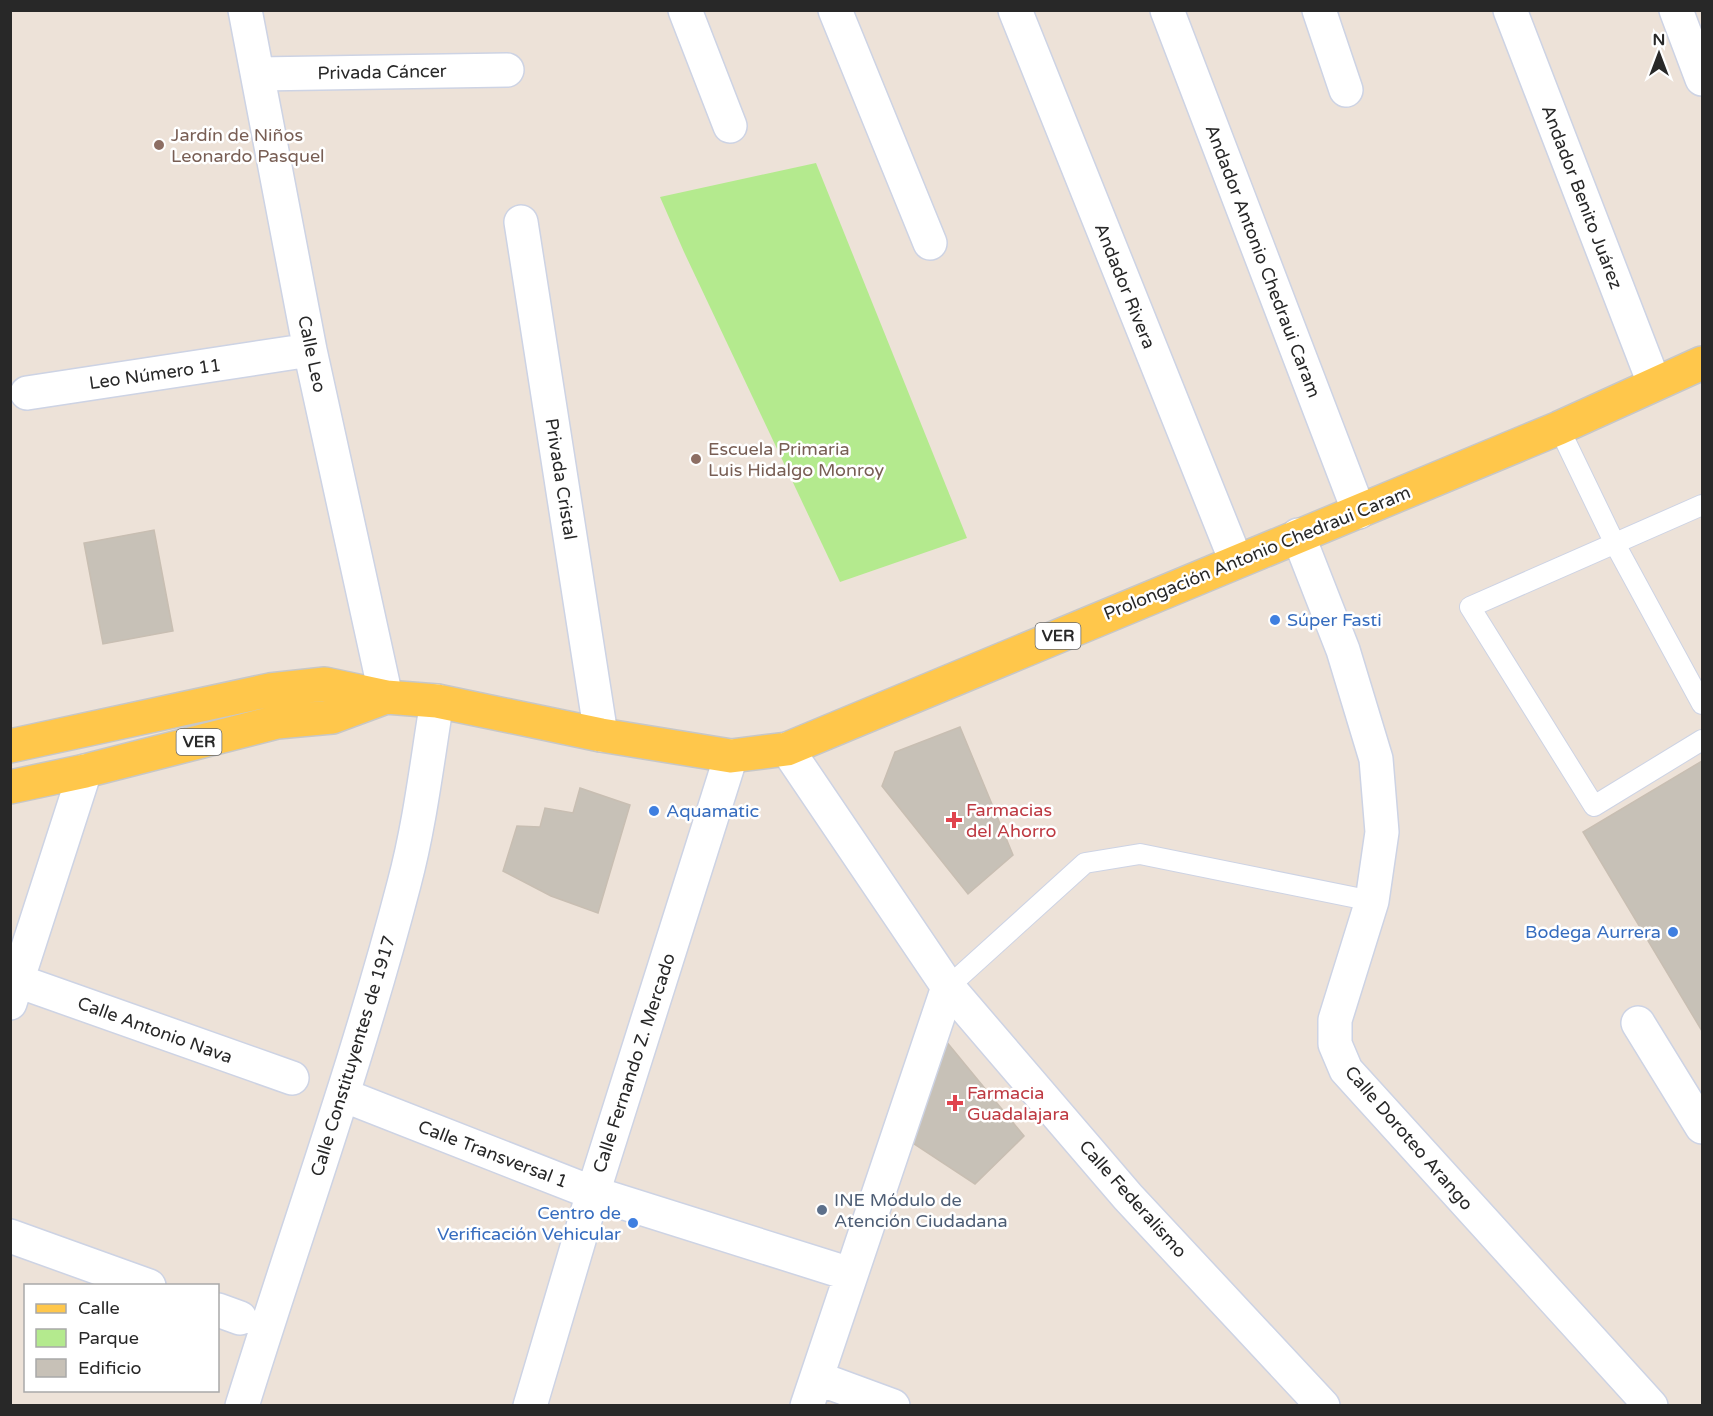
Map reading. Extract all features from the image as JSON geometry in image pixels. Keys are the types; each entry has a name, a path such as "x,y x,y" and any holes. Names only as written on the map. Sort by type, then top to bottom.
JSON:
{"main road":[{"name":"Prolongación Antonio Chedraui Caram","path":"386,697 437,701 601,735 731,756 787,749 1559,428 1702,363"},
{"name":"VER","path":"10,747 270,690 325,684 386,697"},
{"name":"VER","path":"10,787 85,771 277,722 332,717 386,697"}],"street":[{"name":"Calle Leo","path":"245,10 258,74 297,352 386,697"},
{"path":"685,10 730,126"},
{"path":"835,10 930,243"},
{"name":"Andador Rivera","path":"1015,10 1236,561"},
{"name":"Andador Antonio Chedraui Caram","path":"1167,10 1359,512"},
{"path":"1318,10 1346,90"},
{"name":"Andador Benito Juárez","path":"1510,10 1654,383"},
{"path":"1676,10 1702,79"},
{"name":"Privada Cáncer","path":"258,74 507,70"},
{"name":"Privada Cristal","path":"522,222 601,735"},
{"name":"Leo Número 11","path":"27,393 297,352"},
{"name":"Calle Doroteo Arango","path":"1298,535 1343,650 1376,759 1382,832 1372,901 1335,1020 1335,1044 1346,1070 1651,1406"},
{"name":"Calle Constituyentes de 1917","path":"242,1406 343,1095 404,883 420,808 437,701"},
{"name":"Calle Federalismo","path":"787,749 948,987 1128,1197 1323,1406"},
{"name":"Calle Fernando Z. Mercado","path":"530,1406 593,1193 731,756"},
{"path":"14,992 85,771"},
{"path":"893,1406 812,1392 948,987"},
{"name":"Calle Antonio Nava","path":"14,992 292,1078"},
{"path":"1638,1023 1702,1127"},
{"name":"Calle Transversal 1","path":"343,1095 593,1193 850,1274"},
{"path":"10,1236 143,1284"}],"lane":[{"path":"1559,428 1615,544 1702,704"},
{"path":"1702,505 1470,607 1594,806 1702,740"},
{"path":"948,987 1085,862 1140,854 1372,901"}],"green space":[{"path":"816,163 967,538 840,582 660,197"}],"building":[{"path":"154,530 173,631 103,644 84,543"},
{"name":"Farmacias del Ahorro","path":"960,727 1013,855 968,894 882,786 895,752"},
{"name":"Bodega Aurrera","path":"1702,761 1702,1031 1583,832"},
{"path":"580,788 630,805 598,913 551,896 503,871 517,826 540,827 545,808 573,813"},
{"name":"Farmacia Guadalajara","path":"936,1029 1024,1136 975,1184 902,1136"}],"place":[{"name":"Jardín de Niños Leonardo Pasquel","path":"159,145"},
{"name":"Escuela Primaria Luis Hidalgo Monroy","path":"696,459"},
{"name":"Súper Fasti","path":"1275,620"},
{"name":"Aquamatic","path":"654,811"},
{"name":"Farmacias del Ahorro","path":"954,820"},
{"name":"Bodega Aurrera","path":"1673,932"},
{"name":"Farmacia Guadalajara","path":"955,1103"},
{"name":"INE Módulo de Atención Ciudadana","path":"822,1210"},
{"name":"Centro de Verificación Vehicular","path":"633,1223"}]}
